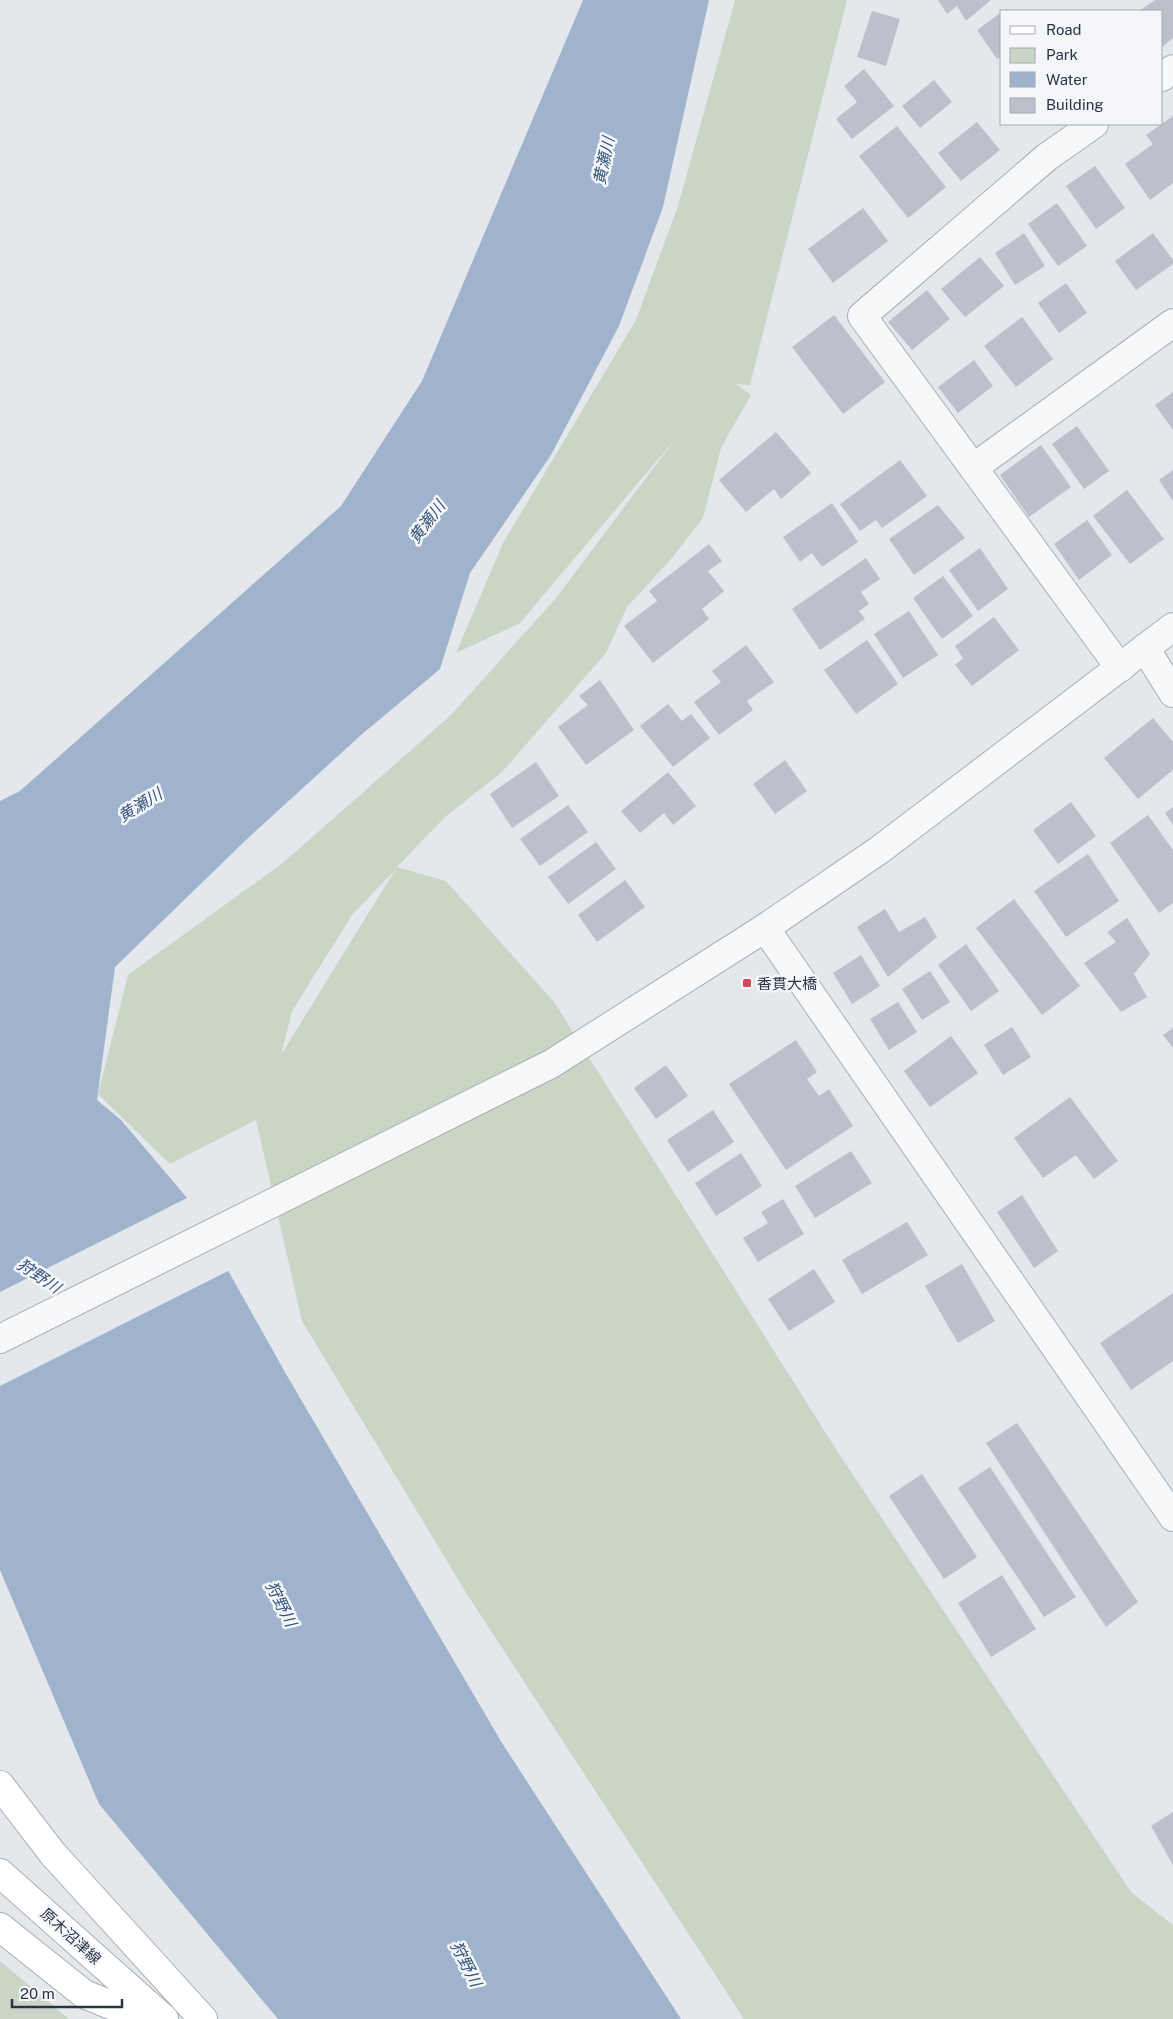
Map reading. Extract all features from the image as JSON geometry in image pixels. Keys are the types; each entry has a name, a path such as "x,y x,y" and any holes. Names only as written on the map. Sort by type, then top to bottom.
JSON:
{"main road":[{"path":"0,1785 53,1854 203,2019"},
{"name":"原木沼津線","path":"0,1873 164,2019"},
{"path":"0,1927 84,1994 145,2019"}],"street":[{"path":"1093,125 1047,157 862,316 1120,668"},
{"path":"973,468 1173,323"},
{"path":"0,1339 551,1064 765,928 878,851 1173,627"},
{"path":"1146,648 1173,694"},
{"path":"765,928 1164,1485 1173,1517"}],"green space":[{"path":"735,0 847,0 750,385 736,384 751,395 721,448 703,518 671,559 627,607 606,653 502,772 445,817 397,867 446,881 554,1002 839,1454 1131,1892 1173,1925 1173,2019 744,2019 465,1591 302,1321 256,1120 170,1164 98,1094 128,975 284,862 452,714 556,598 676,438 520,623 456,653 503,543 636,320 678,206","holes":["395,870 281,1055 292,1011 352,915"]},
{"path":"0,1961 69,2019 0,2019"}],"water":[{"path":"583,0 709,0 663,207 619,326 551,455 470,573 440,669 361,735 247,839 115,967 97,1100 121,1120 188,1199 286,1374 502,1743 681,2019 278,2019 99,1804 0,1570 0,801 20,791 341,506 422,381"}],"pier":[{"path":"189,1197 230,1270 0,1386 0,1292"}],"building":[{"path":"938,0 991,0 966,21 957,6 947,14"},
{"path":"1155,0 1173,0 1173,38 1163,46 1163,10 1140,10"},
{"path":"872,11 900,19 886,66 857,57"},
{"path":"999,14 1000,57 997,59 977,30"},
{"path":"864,69 894,106 852,139 836,119 857,102 844,86"},
{"path":"934,80 952,102 920,128 902,106"},
{"path":"1173,116 1173,183 1150,200 1125,164 1153,144 1146,135 1163,125"},
{"path":"977,122 1000,150 961,181 938,153"},
{"path":"897,126 946,187 908,218 859,156"},
{"path":"1095,166 1125,208 1096,229 1066,186"},
{"path":"1057,203 1087,246 1058,266 1028,224"},
{"path":"863,208 888,241 833,283 808,249"},
{"path":"1024,233 1045,266 1015,285 995,253"},
{"path":"1153,233 1173,260 1173,264 1136,290 1115,261"},
{"path":"980,257 1004,286 965,317 941,289"},
{"path":"1066,283 1087,313 1059,333 1038,303"},
{"path":"927,290 950,319 912,350 888,322"},
{"path":"834,315 885,382 843,414 792,347"},
{"path":"1022,317 1053,359 1016,387 984,346"},
{"path":"974,360 993,386 958,413 938,387"},
{"path":"1173,392 1173,430 1155,405"},
{"path":"1077,426 1109,471 1084,489 1052,444"},
{"path":"776,432 811,473 781,499 774,489 746,512 719,480"},
{"path":"1041,445 1071,487 1029,517 1000,475"},
{"path":"900,460 927,496 882,528 876,520 860,531 840,504"},
{"path":"1173,470 1173,501 1159,480"},
{"path":"1127,490 1164,539 1130,564 1093,516"},
{"path":"832,503 858,542 822,567 812,553 800,562 783,537"},
{"path":"938,505 965,538 914,575 889,539"},
{"path":"1087,520 1112,555 1079,580 1054,544"},
{"path":"709,544 722,561 708,571 724,591 702,609 709,619 653,663 624,626 657,601 649,591"},
{"path":"980,548 1008,589 978,611 949,570"},
{"path":"866,558 880,579 861,592 869,604 859,611 865,619 820,650 792,609"},
{"path":"943,576 973,616 942,639 913,598"},
{"path":"909,611 938,655 903,678 874,634"},
{"path":"994,617 1019,650 972,686 955,665 963,658 955,646"},
{"path":"867,640 898,684 856,714 824,670"},
{"path":"746,645 774,682 747,701 753,710 719,735 694,702 721,682 712,671"},
{"path":"600,680 634,730 586,765 558,727 588,705 579,696"},
{"path":"668,704 682,721 691,714 710,738 673,767 640,726"},
{"path":"1153,718 1173,742 1173,770 1138,799 1104,758"},
{"path":"785,760 807,791 775,814 753,784"},
{"path":"536,762 559,796 512,828 490,794"},
{"path":"668,772 696,806 673,825 664,813 640,833 621,811"},
{"path":"1071,802 1096,836 1058,864 1033,830"},
{"path":"568,805 588,832 540,866 520,839"},
{"path":"1173,807 1173,825 1165,813"},
{"path":"1148,815 1173,850 1173,903 1159,913 1110,843"},
{"path":"596,842 616,869 568,904 548,877"},
{"path":"1088,854 1119,901 1066,937 1034,891"},
{"path":"625,880 645,907 597,942 578,915"},
{"path":"1014,899 1080,986 1042,1015 976,928"},
{"path":"885,909 899,932 925,917 937,937 888,977 857,927"},
{"path":"1127,918 1150,954 1134,974 1147,997 1121,1012 1084,963 1116,942 1107,932"},
{"path":"966,944 999,991 971,1011 938,965"},
{"path":"861,955 880,986 852,1004 833,973"},
{"path":"930,971 950,1002 922,1020 902,989"},
{"path":"898,1002 917,1032 889,1050 870,1019"},
{"path":"1012,1027 1031,1057 1003,1075 984,1045"},
{"path":"1173,1028 1173,1048 1163,1035"},
{"path":"951,1036 978,1073 930,1107 904,1071"},
{"path":"796,1040 817,1072 807,1079 819,1096 829,1089 853,1126 786,1170 729,1084"},
{"path":"666,1065 688,1096 656,1119 634,1088"},
{"path":"1070,1097 1118,1161 1094,1179 1076,1155 1043,1178 1014,1138"},
{"path":"713,1110 734,1142 688,1172 667,1140"},
{"path":"851,1151 872,1183 815,1218 795,1186"},
{"path":"741,1153 762,1186 716,1216 695,1183"},
{"path":"1022,1195 1058,1251 1034,1268 997,1212"},
{"path":"783,1199 804,1234 758,1262 743,1238 768,1223 761,1212"},
{"path":"907,1222 928,1255 862,1294 842,1260"},
{"path":"962,1264 995,1321 958,1343 925,1286"},
{"path":"814,1269 835,1302 789,1331 768,1299"},
{"path":"1173,1293 1173,1361 1131,1390 1100,1343"},
{"path":"1017,1423 1138,1602 1106,1627 986,1443"},
{"path":"990,1467 1076,1597 1044,1617 958,1488"},
{"path":"922,1474 977,1557 944,1579 889,1496"},
{"path":"1002,1575 1036,1629 991,1657 958,1603"},
{"path":"1173,1812 1173,1865 1151,1826"}],"place":[{"name":"香貫大橋","path":"747,983"}],"water label":[{"name":"黄瀬川","path":"604,161"},
{"name":"黄瀬川","path":"427,522"},
{"name":"黄瀬川","path":"140,805"},
{"name":"狩野川","path":"39,1276"},
{"name":"狩野川","path":"281,1604"},
{"name":"狩野川","path":"466,1964"}]}
